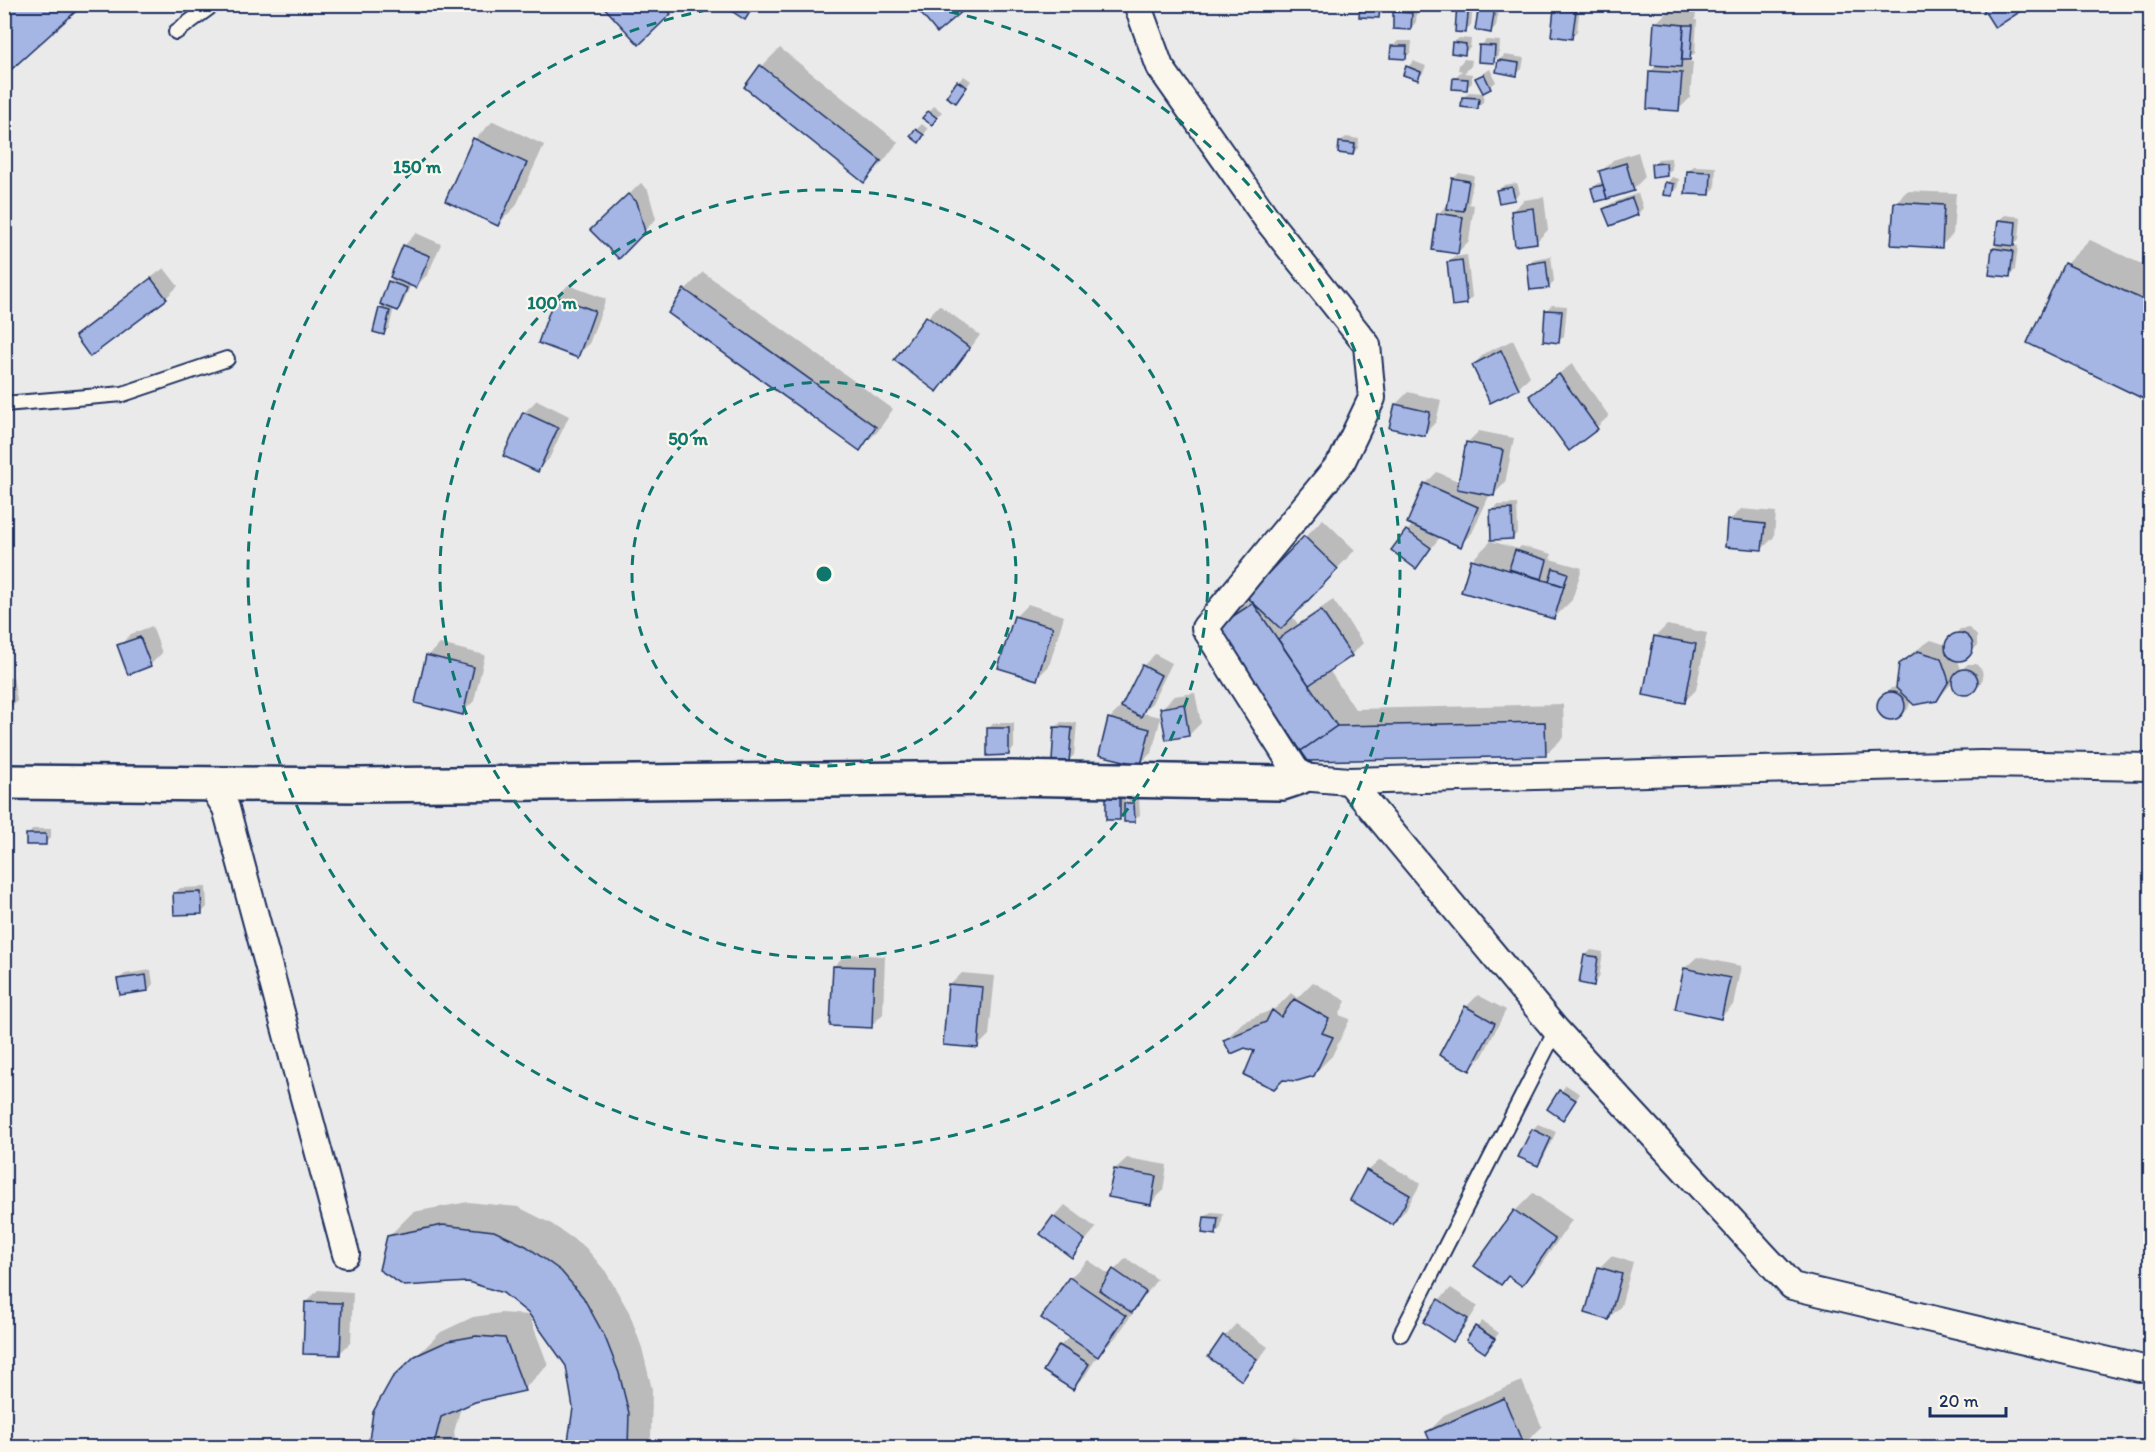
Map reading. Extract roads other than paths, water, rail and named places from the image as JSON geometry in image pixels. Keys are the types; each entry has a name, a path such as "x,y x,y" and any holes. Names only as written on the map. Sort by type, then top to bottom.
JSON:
{"street":[{"path":"1137,4 1160,67 1269,222 1367,345 1372,398 1342,461 1204,628 1300,777"},
{"path":"4,782 382,785 1007,778 1282,783 1300,777 1349,781 1981,764 2151,766"},
{"path":"1349,781 1556,1030 1792,1286 2145,1369"},
{"path":"211,784 226,808 346,1254"}],"lane":[{"path":"176,32 214,4"},
{"path":"4,404 123,394 227,359"},
{"path":"1401,1334 1556,1030"}]}
